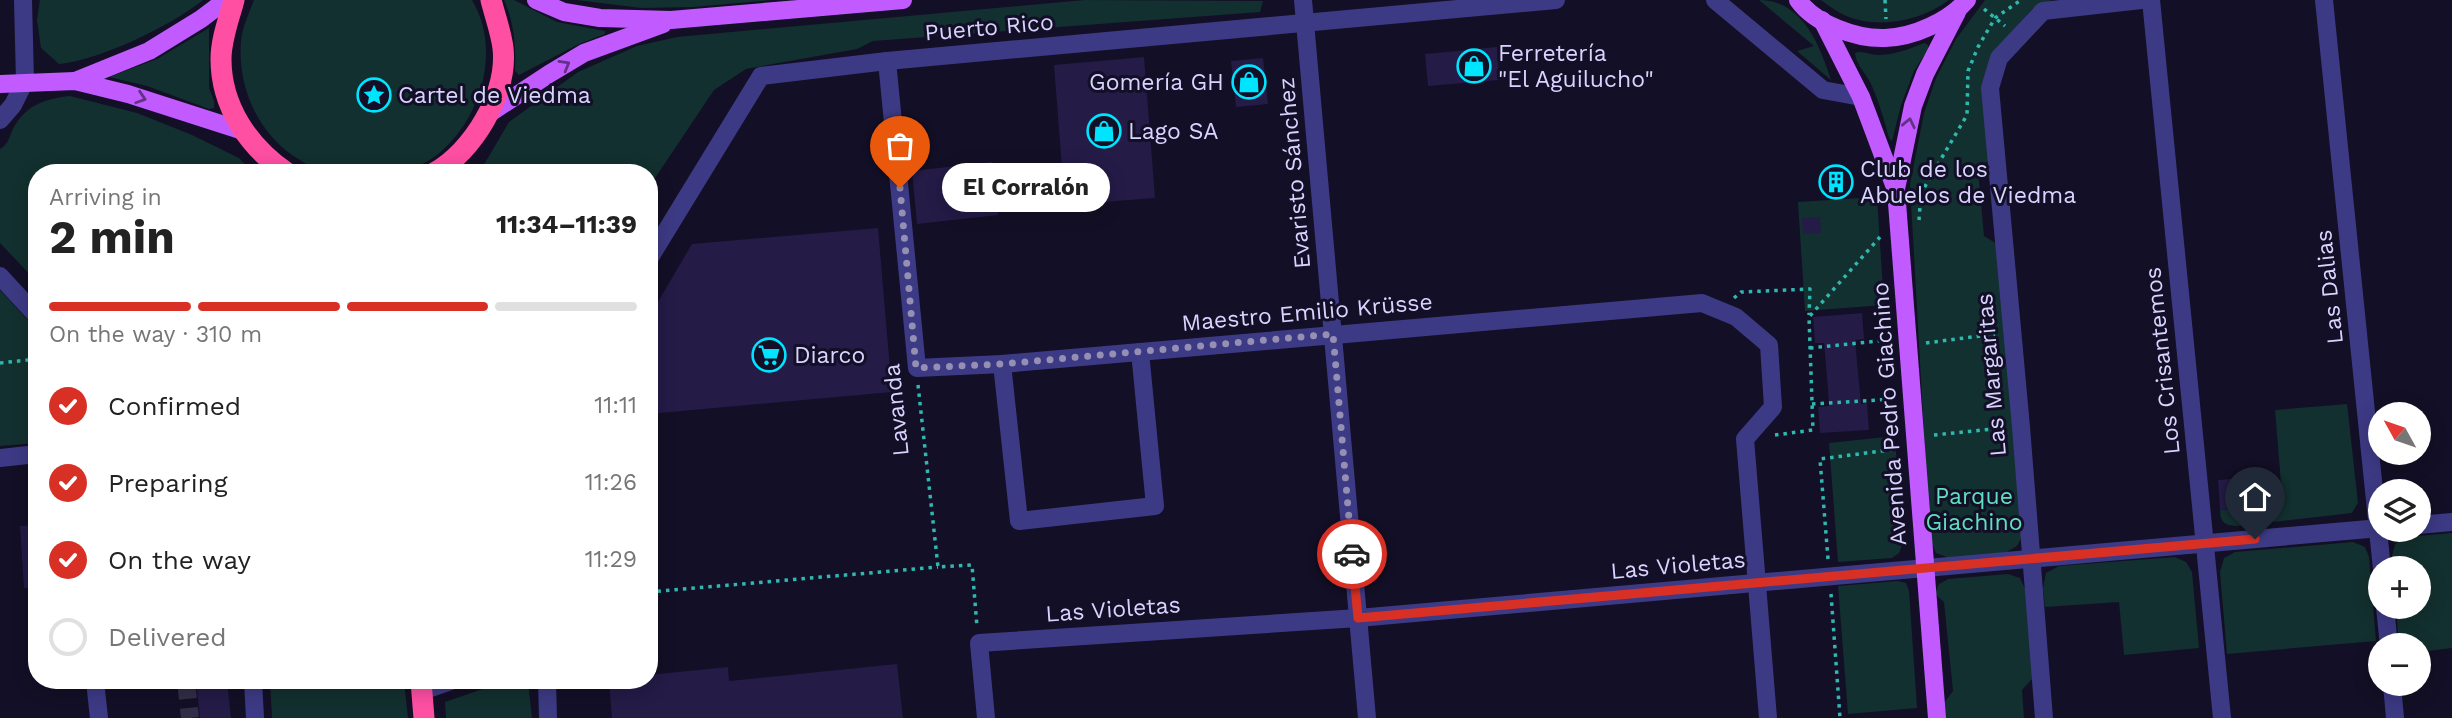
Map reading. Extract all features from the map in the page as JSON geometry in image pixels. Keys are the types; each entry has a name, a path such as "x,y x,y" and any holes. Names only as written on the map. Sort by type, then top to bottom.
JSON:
{"highway":[{"path":"234,0 221,59 225,86 233,112 243,131 256,148 276,164"},
{"path":"447,164 477,134 499,89 503,50 491,0"},
{"path":"460,164 464,148"},
{"path":"422,689 424,718"}],"main road":[{"path":"75,81 149,51 226,0"},
{"path":"536,0 564,12 600,18 671,20 903,0"},
{"path":"1797,3 1843,30 1888,38 1921,30 1968,6"},
{"name":"Avenida Pedro Giachino","path":"1937,718 1926,567 1925,439 1912,398 1896,190 1913,106 1926,74 1968,6"},
{"path":"487,115 584,53 671,20"},
{"name":"Avenida Pedro Giachino","path":"1822,20 1861,97 1896,190"},
{"path":"0,84 75,81 128,94 243,131"}],"street":[{"path":"0,120 13,105 25,82 23,0"},
{"name":"Evaristo Sánchez","path":"1303,0 1367,718"},
{"name":"Puerto Rico","path":"658,244 761,76 887,61 1556,0"},
{"path":"1715,0 1823,90 1861,97"},
{"name":"Las Margaritas","path":"2044,718 1990,88 1999,58 2043,11 2141,0"},
{"name":"Los Crisantemos","path":"2151,0 2222,718"},
{"name":"Las Dalias","path":"2324,0 2374,479"},
{"name":"Lavanda","path":"887,61 916,368"},
{"path":"0,276 28,306"},
{"name":"Maestro Emilio Krüsse","path":"916,368 1002,364 1702,303 1728,313"},
{"path":"1728,313 1769,345 1773,407 1745,439 1768,718"},
{"path":"1002,364 1019,520 1154,506 1140,352"},
{"path":"0,458 28,455"},
{"path":"2431,524 2452,522"},
{"name":"Las Violetas","path":"979,643 1358,618 2368,529"},
{"path":"979,643 986,718"},
{"path":"96,689 99,718"},
{"path":"254,689 256,718"},
{"path":"547,689 548,718"},
{"path":"2393,696 2395,718"}],"path":[{"path":"1919,221 1921,193 1966,115 1968,71 1978,47 1995,18 2021,0"},
{"path":"1968,6 1995,18 2018,36"},
{"path":"1809,317 1898,216"},
{"path":"1728,313 1741,292 1810,289 1813,430 1745,439"},
{"path":"0,363 28,360"},
{"name":"Lavanda","path":"916,368 938,567"},
{"path":"1812,404 1912,398"},
{"path":"1925,439 1933,422"},
{"path":"1840,718 1820,458 1905,448 1925,439 2021,427"},
{"path":"658,591 972,565 979,643"}],"green space":[{"path":"40,0 203,0 154,31 114,49 59,64 41,48 37,20"},
{"path":"254,0 472,0 481,20 485,40 486,62 482,83 465,123 437,155 421,164 307,164 273,138 254,109 243,76 241,41"},
{"path":"504,0 514,0 557,22 605,31 605,34 579,44 519,75 515,71 514,34"},
{"path":"576,0 772,0 693,7 642,8"},
{"path":"1085,0 1263,1 1260,12 873,41 857,49 746,69 714,90 658,174 658,164 484,164 509,122 578,72 637,46 677,37"},
{"path":"1759,0 1774,2 1798,16 1815,39 1831,80 1797,51 1814,46"},
{"path":"1821,0 1949,0 1912,18 1870,22 1844,15"},
{"name":"Parque Giachino","path":"1985,0 2052,0 2033,8 1998,47 1990,159 1978,170 1984,236 1997,244 2023,535 2017,546 2005,553 1949,558 1936,553 1930,540 1910,184 1924,113 1936,78 1956,39"},
{"path":"209,28 209,88 214,108 209,109 147,86 109,77 157,59"},
{"path":"1924,43 1928,45 1928,49 1914,71 1901,105 1892,141 1874,91 1855,53 1890,54"},
{"path":"70,96 137,113 192,135 239,158 245,164 28,164 28,273 0,243 0,149 8,142 22,115 35,105"},
{"path":"1877,197 1884,305 1805,311 1798,202"},
{"path":"0,290 28,320 28,444 0,446"},
{"path":"2347,404 2358,503 2352,513 2238,526 2225,523 2220,510 2249,507 2249,497 2282,495 2275,410"},
{"path":"1895,436 1902,545 1899,553 1892,558 1838,562 1829,443"},
{"path":"2452,533 2452,648 2431,651 2431,633 2398,633 2397,619 2431,619 2431,556 2392,556 2398,542 2431,542 2431,535"},
{"path":"2353,542 2365,547 2369,556 2368,619 2374,619 2375,633 2368,633 2368,642 2227,654 2220,572 2224,558 2235,552"},
{"path":"2175,557 2186,562 2192,572 2199,648 2124,655 2119,602 2045,607 2043,588 2046,573 2059,566"},
{"name":"Parque Giachino","path":"2008,574 2020,578 2026,591 2033,678 2022,690 2024,718 1946,718 1944,703 1953,691 1944,602 1935,594 1939,584 1948,579"},
{"path":"1898,581 1906,583 1909,591 1917,708 1848,714 1838,586"},
{"path":"270,689 405,689 408,718 272,718"},
{"path":"483,689 529,689 532,718 446,718 445,702"}],"building":[{"name":"Ferretería \"El Aguilucho\"","path":"1497,47 1499,80 1428,86 1425,54"},
{"name":"Lago SA","path":"1144,57 1155,198 1065,205 1054,65"},
{"name":"Gomería GH","path":"1263,58 1268,104 1236,107 1231,61"},
{"path":"992,162 998,215 917,224 912,171"},
{"name":"Club de los Abuelos de Viedma","path":"1845,166 1847,196 1826,198 1824,167"},
{"path":"1820,217 1821,233 1803,234 1802,218"},
{"name":"Diarco","path":"878,228 892,392 658,413 658,302 692,244"},
{"path":"1862,313 1864,339 1855,340 1861,404 1867,403 1869,430 1820,433 1818,407 1829,406 1828,389 1824,343 1815,343 1813,317"},
{"path":"2247,478 2249,507 2220,510 2218,480"},
{"path":"20,526 28,526 28,588 24,588"},
{"path":"897,664 903,718 612,718 610,689 658,689 658,674 728,667 729,681"},
{"path":"197,689 228,689 231,718 200,718"}],"tunnel":[{"path":"187,689 190,718"}],"way so far":[{"path":"900,188 916,368 1002,364 1333,334 1352,554"}],"place":[{"name":"Ferretería \"El Aguilucho\"","path":"1474,66"},
{"name":"Gomería GH","path":"1249,82"},
{"name":"Cartel de Viedma","path":"374,95"},
{"name":"Lago SA","path":"1104,131"},
{"name":"Club de los Abuelos de Viedma","path":"1836,182"},
{"name":"El Corralón","path":"900,188"},
{"name":"Diarco","path":"769,355"}],"route":[{"path":"1352,554 1358,618 2255,539"}]}
